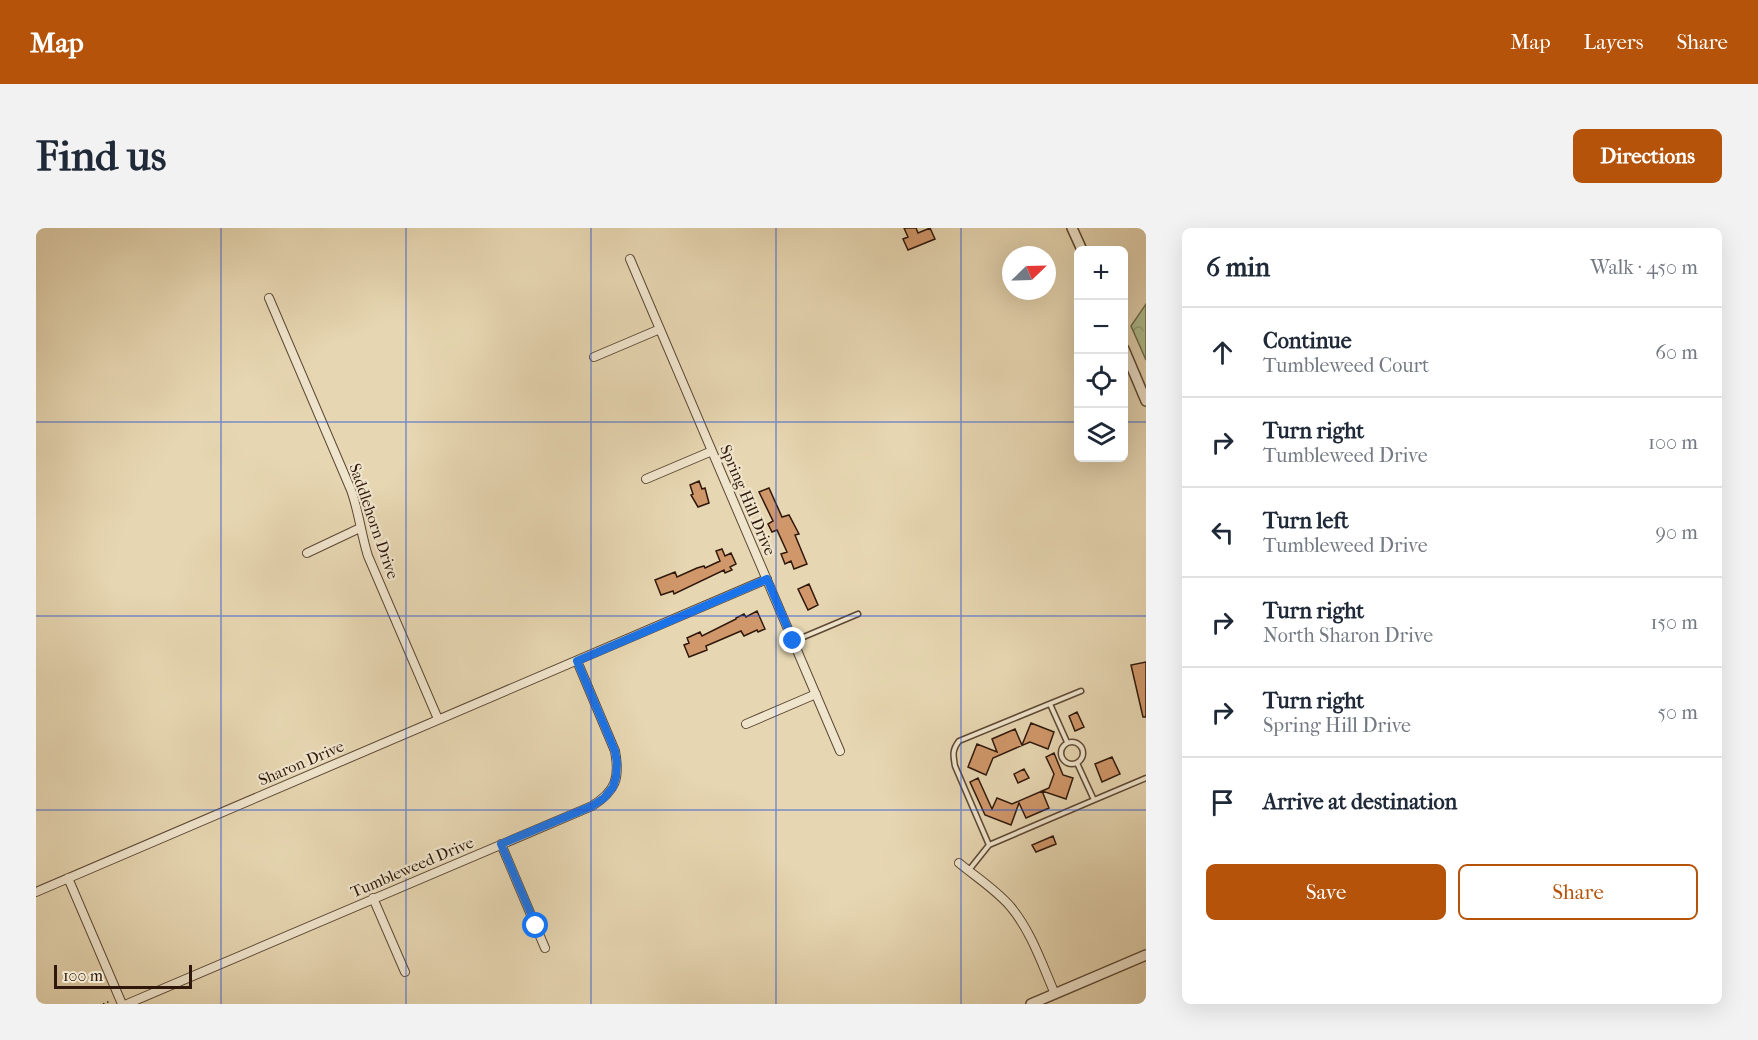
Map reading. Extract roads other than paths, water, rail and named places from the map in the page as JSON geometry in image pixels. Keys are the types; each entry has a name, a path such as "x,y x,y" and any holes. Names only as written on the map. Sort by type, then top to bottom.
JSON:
{"street":[{"path":"1072,228 1080,246"},
{"name":"Spring Hill Drive","path":"630,259 840,751"},
{"name":"Saddlehorn Drive","path":"269,298 351,490 368,556 438,719"},
{"path":"594,357 660,329"},
{"path":"1126,354 1146,401"},
{"path":"646,479 712,451"},
{"path":"307,553 360,528"},
{"name":"Sharon Drive","path":"36,892 767,579"},
{"name":"Tumbleweed Drive","path":"127,1004 592,806 604,798 613,787 617,773 615,751 577,661"},
{"path":"746,724 816,694"},
{"path":"501,844 545,948"},
{"path":"959,863 998,894 1019,917 1055,994"},
{"path":"68,878 122,1004"},
{"path":"373,898 405,972"},
{"path":"1031,1004 1146,955"}],"lane":[{"path":"793,641 858,614"},
{"path":"989,845 955,766 952,754 954,749 959,741 1081,691"},
{"path":"1050,704 1067,742"},
{"path":"1067,742 1077,742 1083,748 1083,756 1077,763 1067,763 1062,757 1061,749 1067,742"},
{"path":"1077,763 1094,801"},
{"path":"968,871 989,845 1146,778"}]}
